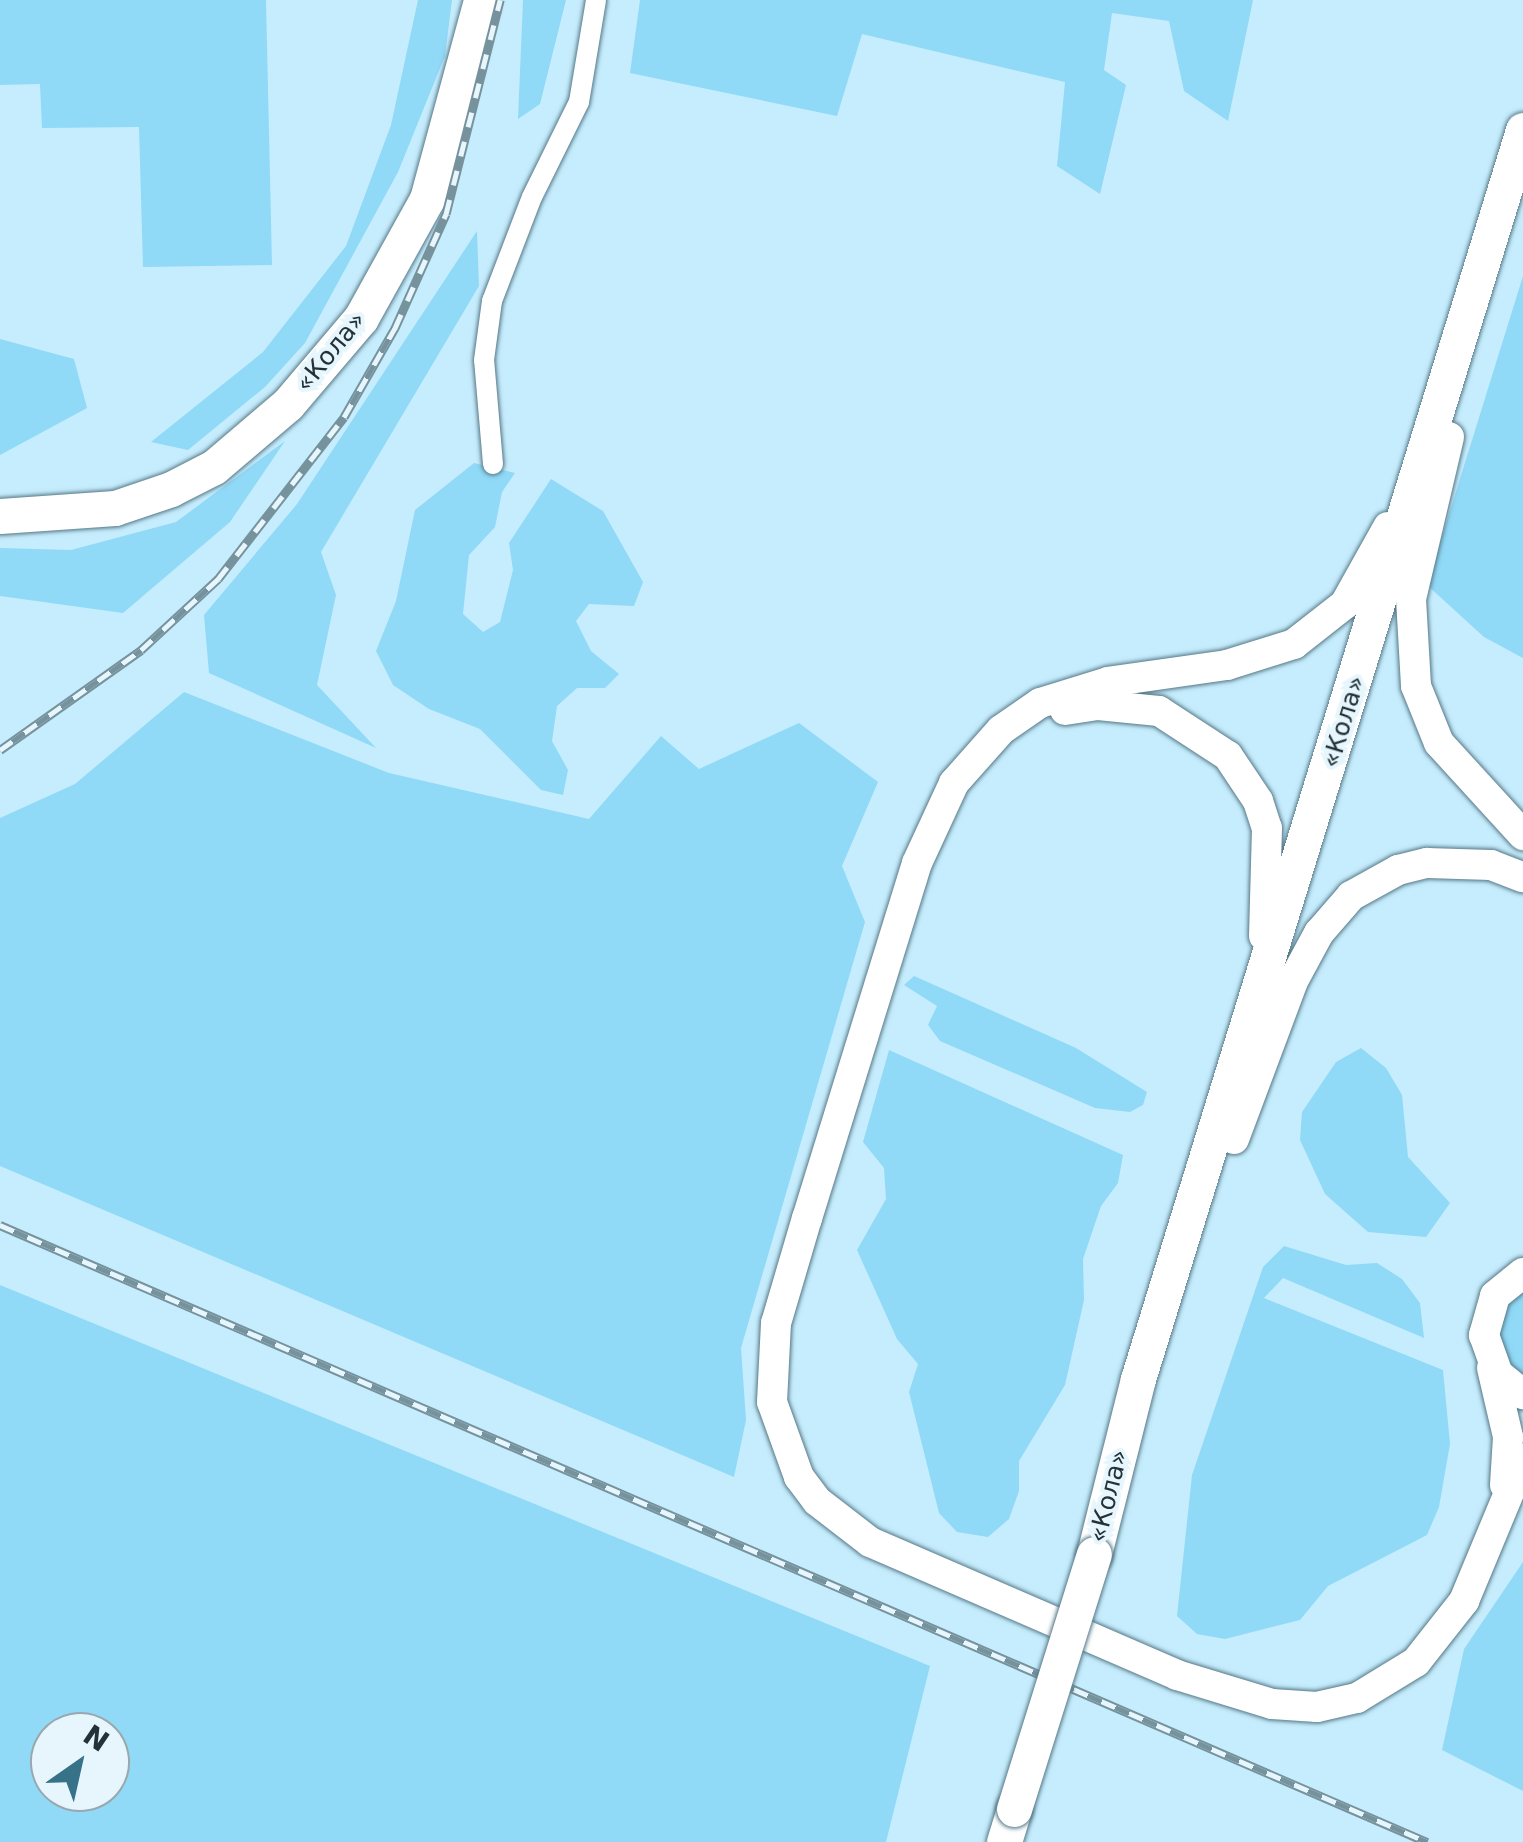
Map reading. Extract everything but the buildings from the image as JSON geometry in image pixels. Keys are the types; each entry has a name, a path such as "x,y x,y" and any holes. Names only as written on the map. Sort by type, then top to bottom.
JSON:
{"highway":[{"name":"«Кола»","path":"0,516 115,508 171,489 214,467 288,404 361,318 427,199 481,0"},
{"name":"«Кола»","path":"1094,1554 1158,1386 1234,1139 1415,531 1523,130"},
{"name":"«Кола»","path":"1094,1554 1138,1379 1248,1020 1438,435 1523,192"},
{"path":"1010,1826 1094,1554"}],"main road":[{"path":"1438,435 1362,580 1322,626 1264,656 1059,696 1020,714 981,750 954,783 917,863 776,1323 772,1402 798,1477 842,1523 906,1561 1228,1694 1317,1707 1390,1682 1438,1638 1470,1587 1523,1459"},
{"path":"1438,435 1411,600 1416,686 1439,742 1523,835"},
{"path":"981,750 1043,717 1098,705 1159,712 1228,756 1258,802 1270,853 1267,917 1248,1020"},
{"path":"1234,1139 1299,968 1351,896 1398,870 1428,863 1491,866 1523,877"},
{"path":"1502,1502 1508,1437 1484,1335 1489,1308 1520,1272"},
{"path":"1490,1362 1523,1394"}],"street":[{"path":"493,464 484,360 492,302 532,197 579,102 596,0"}],"shaded area":[{"path":"0,0 266,0 272,265 143,267 139,127 42,128 40,84 0,85"},
{"path":"418,0 452,0 445,56 398,172 305,343 265,387 188,450 151,442 263,352 346,246 391,125"},
{"path":"523,0 566,0 540,104 518,119"},
{"path":"640,0 1253,0 1228,121 1184,91 1169,21 1112,13 1104,70 1126,85 1100,194 1057,166 1065,82 862,34 837,116 630,73"},
{"path":"477,231 479,286 321,552 336,595 317,685 376,748 209,673 204,615 297,504"},
{"path":"1523,276 1523,658 1484,637 1427,585"},
{"path":"0,339 74,359 87,408 0,455"},
{"path":"285,441 230,522 123,613 0,596 0,548 71,550 176,522"},
{"path":"474,463 515,473 502,492 495,527 469,555 463,614 483,632 500,622 513,570 509,543 551,479 603,511 643,582 634,606 589,604 576,621 591,651 619,674 605,688 577,688 557,706 552,741 568,770 563,795 541,790 480,729 429,709 393,685 376,651 396,601 415,510"},
{"path":"184,692 389,773 589,819 661,736 699,769 799,723 878,782 842,866 865,922 741,1348 746,1420 734,1477 0,1166 0,818 75,784"},
{"path":"914,976 1076,1048 1147,1092 1143,1105 1130,1112 1095,1108 940,1041 928,1025 937,1006 904,985"},
{"path":"1361,1048 1386,1068 1402,1095 1408,1157 1450,1203 1426,1237 1368,1232 1325,1194 1300,1140 1302,1112 1336,1062"},
{"path":"889,1050 1123,1155 1118,1183 1101,1206 1083,1259 1084,1300 1065,1385 1019,1461 1019,1491 1009,1519 988,1537 957,1532 939,1513 909,1392 918,1364 897,1339 857,1250 886,1199 884,1168 863,1142"},
{"path":"1284,1246 1346,1265 1377,1263 1402,1279 1420,1303 1424,1338 1283,1278 1264,1298 1443,1370 1450,1444 1439,1507 1427,1535 1328,1586 1300,1620 1225,1639 1197,1634 1177,1616 1192,1475 1263,1267"},
{"path":"0,1285 930,1666 886,1842 0,1842"},
{"path":"1523,1285 1523,1384 1498,1356 1499,1311"},
{"path":"1523,1562 1523,1791 1442,1750 1464,1649"}],"railway":[{"path":"0,750 141,650 218,579 344,417 395,328 446,214 500,0"},
{"path":"0,1225 1427,1842"}]}
